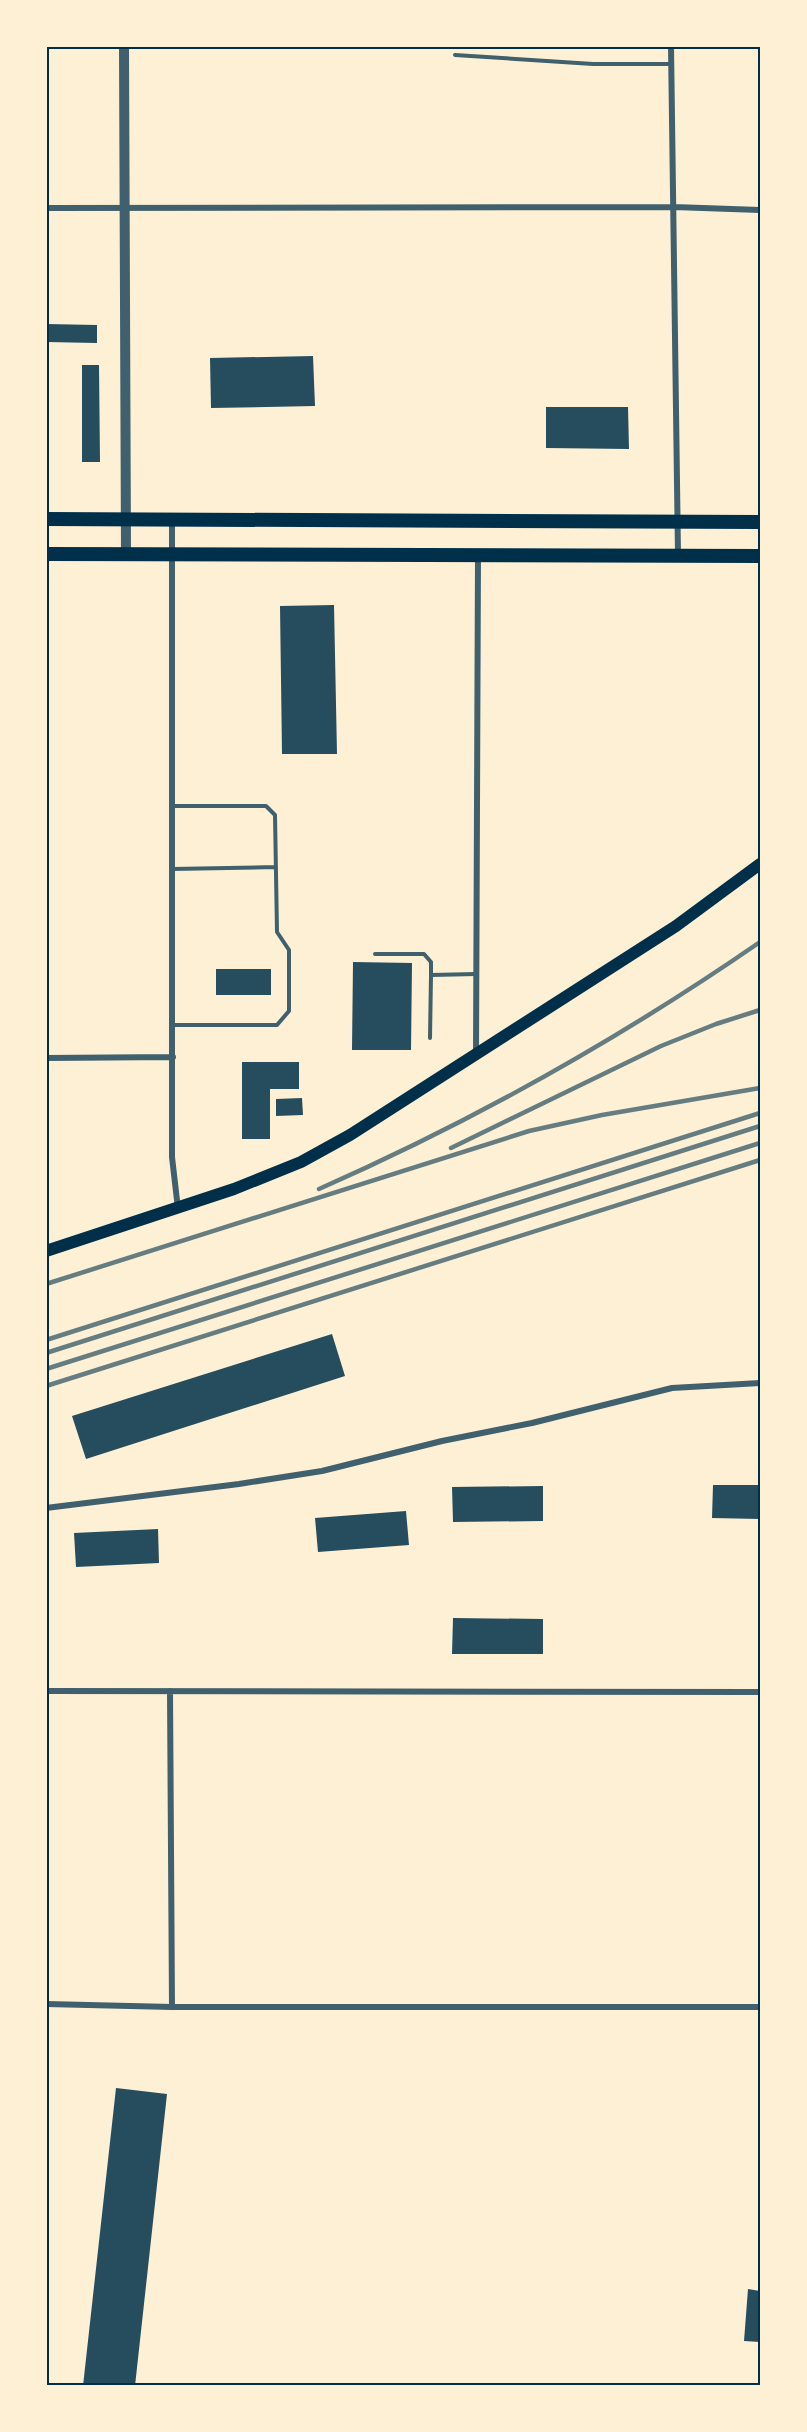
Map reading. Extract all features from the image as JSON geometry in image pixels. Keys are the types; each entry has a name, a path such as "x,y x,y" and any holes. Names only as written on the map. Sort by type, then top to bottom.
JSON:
{"main road":[{"path":"46,519 760,522"},
{"path":"46,554 760,556"},
{"path":"46,1251 178,1209 301,1162 350,1135 676,926 760,864"}],"street":[{"path":"124,46 126,554"},
{"path":"671,46 678,556"},
{"path":"46,208 674,207 760,210"},
{"path":"172,520 172,1157 178,1209"},
{"path":"476,1055 478,555"},
{"path":"46,1058 173,1057"},
{"path":"46,1508 322,1471 672,1388 760,1383"},
{"path":"46,1691 760,1692"},
{"path":"170,1691 172,2007"},
{"path":"46,2004 172,2007 760,2007"}],"lane":[{"path":"455,55 592,64 671,64"},
{"path":"172,806 266,807 275,815 277,932 289,950 289,1011 278,1025 173,1025"},
{"path":"172,869 276,867"},
{"path":"375,954 424,954 431,962 430,1038"},
{"path":"431,975 476,974"}],"building":[{"path":"46,324 97,325 97,343 46,342"},
{"path":"313,356 315,406 211,408 210,358"},
{"path":"82,365 99,365 100,462 82,462"},
{"path":"546,407 628,407 629,449 546,448"},
{"path":"334,605 337,754 282,754 280,606"},
{"path":"353,962 412,963 411,1050 352,1050"},
{"path":"216,969 271,969 271,995 216,995"},
{"path":"242,1062 299,1062 299,1089 270,1089 270,1139 242,1139"},
{"path":"302,1098 303,1115 276,1116 276,1099"},
{"path":"332,1334 345,1376 86,1459 72,1416"},
{"path":"713,1485 760,1485 760,1519 712,1518"},
{"path":"543,1486 543,1521 453,1522 452,1487"},
{"path":"406,1511 409,1545 318,1552 315,1518"},
{"path":"158,1529 159,1563 76,1567 74,1533"},
{"path":"453,1618 543,1619 543,1654 452,1654"},
{"path":"116,2088 167,2094 135,2386 83,2386"},
{"path":"748,2289 760,2291 760,2342 744,2341"}],"railway":[{"path":"319,1189 433,1135 545,1076 654,1012 760,942"},
{"path":"451,1148 661,1046 716,1024 760,1010"},
{"path":"46,1284 529,1131 602,1115 760,1088"},
{"path":"46,1340 760,1113"},
{"path":"46,1353 760,1126"},
{"path":"46,1369 760,1143"},
{"path":"46,1386 760,1160"}]}
